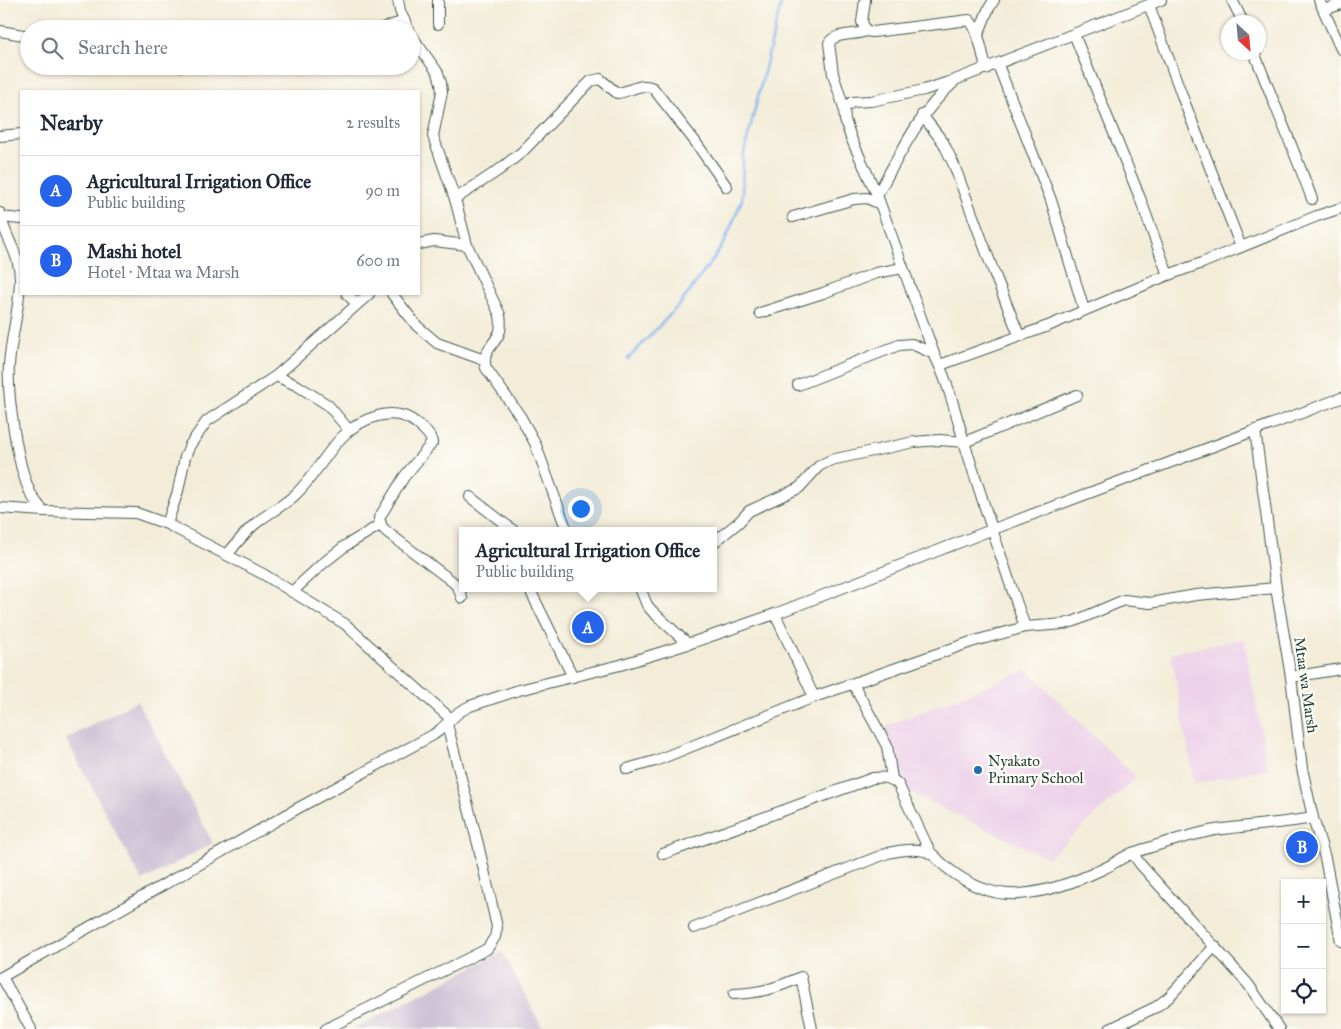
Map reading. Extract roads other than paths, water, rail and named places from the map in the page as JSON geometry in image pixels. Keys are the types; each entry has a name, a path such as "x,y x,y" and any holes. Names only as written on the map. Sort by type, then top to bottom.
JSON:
{"street":[{"path":"398,0 404,20"},
{"path":"438,0 438,24"},
{"path":"865,0 862,22 866,31"},
{"path":"978,35 994,0"},
{"path":"844,108 852,102 871,101 924,90 955,80 1161,0"},
{"path":"1232,0 1239,15"},
{"path":"1319,0 1341,49"},
{"path":"1324,10 1341,4"},
{"path":"1149,5 1241,247"},
{"path":"986,69 978,35 970,20 880,33 866,31 836,36 829,43 833,74 851,138 878,200 934,354 940,365 991,530 1024,627"},
{"path":"0,30 20,34"},
{"path":"1074,34 1140,198 1168,275"},
{"path":"420,48 438,73 441,83 442,92 433,136 455,199 467,245 500,315 501,325 499,333 486,353 484,360 486,368 520,416 536,443 566,527"},
{"path":"1257,60 1312,199"},
{"path":"998,64 1051,200 1084,310"},
{"path":"455,199 499,170 522,152 591,81 600,79 617,92 637,86 646,85 653,88 694,140 727,187"},
{"path":"878,200 922,115 955,80"},
{"path":"922,115 942,142 954,165 993,270 1020,335"},
{"path":"0,136 20,134"},
{"path":"792,217 854,199 867,198 878,200"},
{"path":"940,365 1048,326 1168,275 1341,208"},
{"path":"20,219 0,216 19,265 20,278 17,317 9,365 10,392 19,456 31,493 43,511"},
{"path":"420,244 434,241 467,245"},
{"path":"760,313 823,293 876,273 903,268"},
{"path":"348,295 356,303"},
{"path":"167,524 178,491 185,457 190,445 207,420 276,376 331,328 356,303 368,295"},
{"path":"393,295 417,326 432,338 456,351 484,360"},
{"path":"798,385 899,345 912,344 934,354"},
{"path":"276,376 298,386 328,405 350,430"},
{"path":"717,540 749,511 799,488 819,466 831,460 914,442 939,440 965,442 1077,395"},
{"path":"30,1029 1,977 300,807 433,735 459,712 470,706 519,690 574,677 688,644 775,614 1341,398"},
{"path":"227,555 246,532 294,496 304,486 330,451 350,430 380,414 395,414 414,421 430,436 432,443 404,476 384,509 380,518 380,525 453,582 459,590"},
{"name":"Mtaa wa Marsh","path":"1256,430 1302,768 1313,818 1325,858 1341,941"},
{"path":"470,497 509,527"},
{"path":"0,508 136,513 167,524 263,574 345,624 449,722 497,927 495,937 487,949 326,1029"},
{"path":"292,592 345,546 380,525"},
{"path":"627,769 654,761 814,697 971,642 1024,627 1064,624 1124,600 1150,603 1196,595 1276,588"},
{"path":"460,592 462,598"},
{"path":"531,592 574,677"},
{"path":"642,592 652,612 668,624 688,644"},
{"path":"775,614 814,697"},
{"path":"1291,678 1341,670"},
{"path":"853,684 886,746 892,779"},
{"path":"663,854 884,776 898,784 931,854 966,882 989,891 1016,895 1040,892 1069,884 1132,853 1192,835 1214,830 1313,818"},
{"path":"694,928 888,853 915,850 931,854"},
{"path":"1132,853 1248,984 1279,1029"},
{"path":"1110,1029 1156,1007 1169,997 1215,946"},
{"path":"734,994 756,993 774,989 801,977 812,1029"}],"waterway":[{"path":"628,359 681,303 725,241 742,200 743,157 782,0"}],"place":[{"name":"Agricultural Irrigation Office","path":"588,627"},
{"name":"Nyakato Primary School","path":"978,770"},
{"name":"Mashi hotel","path":"1302,847"}]}
